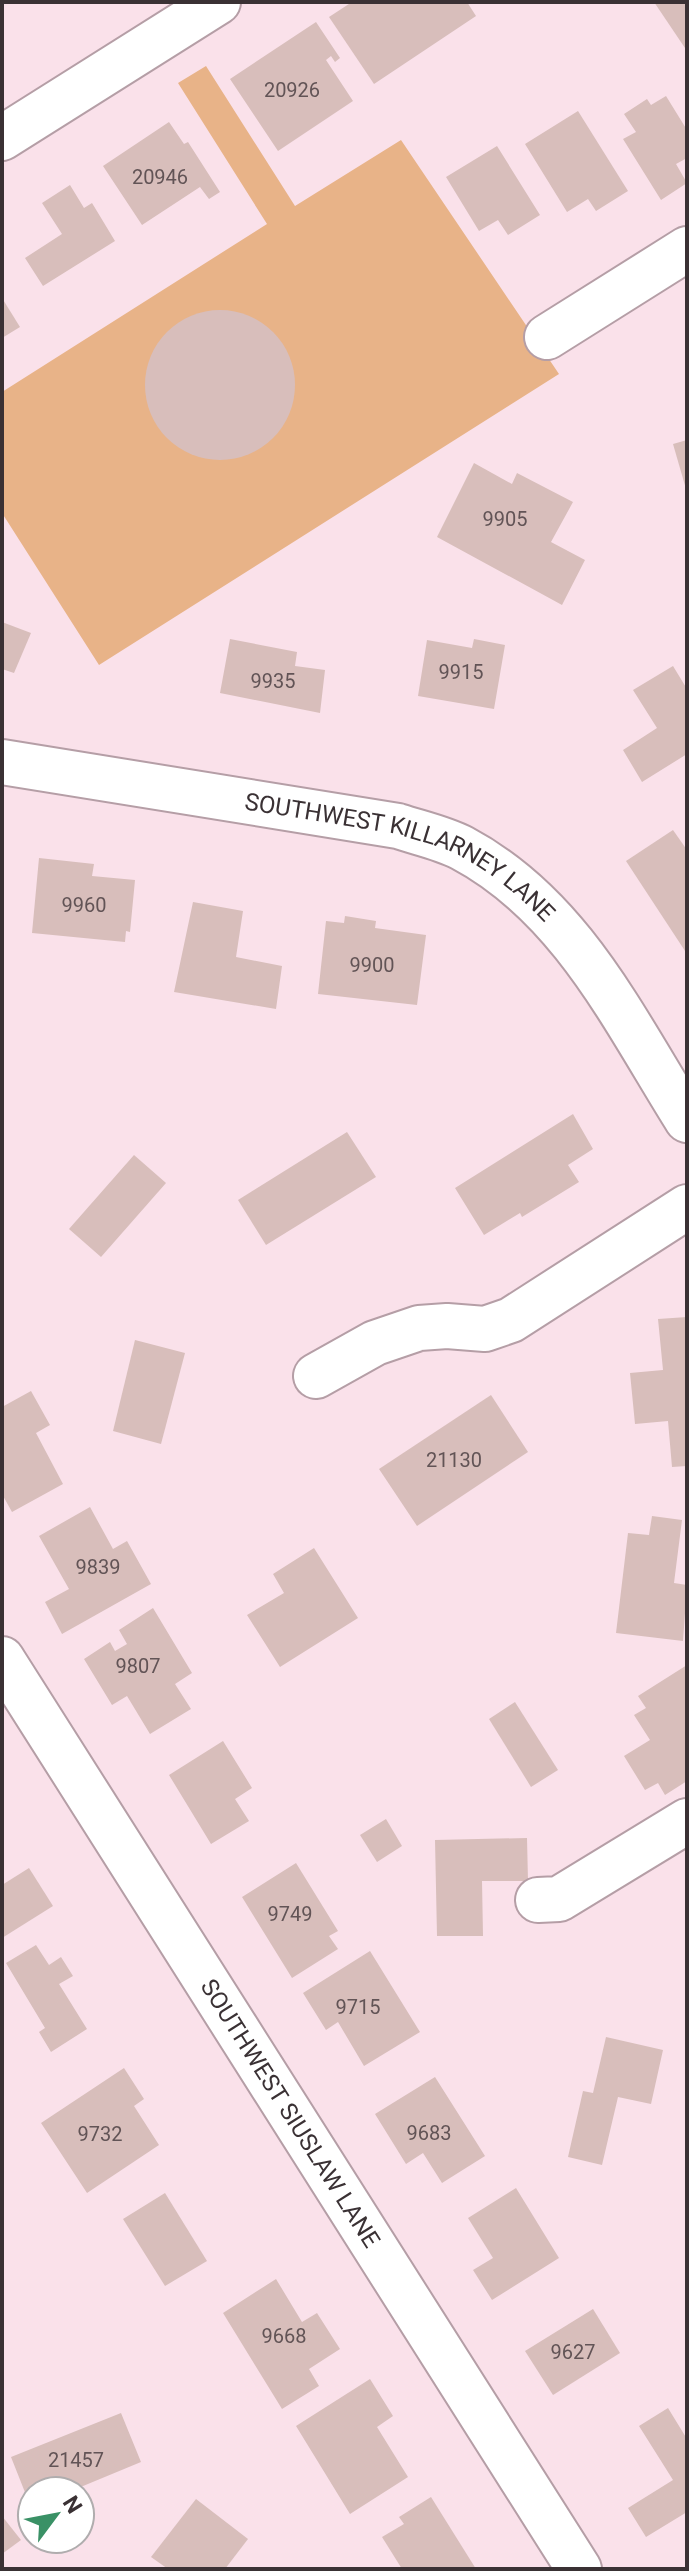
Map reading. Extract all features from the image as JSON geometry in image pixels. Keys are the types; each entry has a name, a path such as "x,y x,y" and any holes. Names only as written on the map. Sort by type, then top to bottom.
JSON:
{"street":[{"path":"4,133 218,2"},
{"path":"547,337 687,249"},
{"name":"SOUTHWEST KILLARNEY LANE","path":"2,762 398,826 460,847 512,879 550,915 581,951 687,1120"},
{"path":"316,1376 375,1343 419,1328 447,1326 485,1329 511,1320 687,1207"},
{"name":"SOUTHWEST SIUSLAW LANE","path":"2,1659 579,2569"},
{"path":"538,1900 559,1899 687,1821"}],"shaded area":[{"path":"206,66 295,206 401,140 559,374 99,665 2,513 2,392 267,224 178,83"}],"building":[{"path":"352,2 467,2 476,16 374,84 329,17"},
{"path":"654,2 687,2 687,51"},
{"path":"316,22 340,58 335,62 331,56 326,60 353,101 278,151 230,79"},
{"path":"666,96 687,130 687,158 676,164 687,183 661,200 623,139 636,132 624,114 647,99 651,105"},
{"path":"578,111 628,191 596,211 588,199 567,212 525,144"},
{"path":"169,122 184,144 188,142 220,192 209,199 200,187 142,225 103,166"},
{"path":"497,146 540,215 508,235 498,220 479,231 446,177"},
{"path":"70,185 84,208 92,203 115,241 43,286 25,258 62,234 42,203"},
{"path":"2,298 20,327 2,338"},
{"path":"220,310 249,316 273,332 289,356 295,385 289,414 273,438 249,454 220,460 191,454 167,438 151,414 145,385 151,356 167,332 191,316"},
{"path":"687,440 687,489 686,489 673,444"},
{"path":"474,463 512,484 517,473 573,502 551,542 585,560 562,605 437,537"},
{"path":"2,622 31,633 14,673 2,669"},
{"path":"230,639 297,652 295,666 325,670 320,713 220,693"},
{"path":"474,639 505,645 494,709 418,696 427,640 472,648"},
{"path":"673,666 687,689 687,754 642,782 623,750 657,728 633,690"},
{"path":"673,830 687,850 687,954 626,861"},
{"path":"39,858 94,864 92,876 135,880 130,932 126,931 125,942 32,933"},
{"path":"193,902 243,911 236,957 282,966 276,1009 174,992"},
{"path":"345,916 376,921 375,928 426,935 417,1005 318,994 326,921 344,923"},
{"path":"573,1114 593,1149 568,1165 579,1182 522,1217 520,1213 484,1235 455,1188"},
{"path":"347,1132 376,1177 266,1245 238,1200"},
{"path":"134,1155 166,1183 101,1257 69,1229"},
{"path":"687,1317 687,1466 672,1467 668,1421 635,1424 630,1373 663,1370 658,1319"},
{"path":"135,1340 185,1353 161,1444 113,1431"},
{"path":"31,1391 50,1425 36,1433 63,1484 12,1512 2,1494 2,1407"},
{"path":"491,1395 528,1452 417,1526 379,1469"},
{"path":"90,1507 113,1549 127,1541 151,1584 62,1634 45,1602 69,1589 39,1536"},
{"path":"652,1516 682,1520 674,1583 687,1585 683,1641 616,1633 628,1533 649,1535"},
{"path":"314,1548 358,1618 280,1667 247,1615 284,1593 273,1574"},
{"path":"153,1608 192,1673 175,1684 191,1709 150,1734 127,1696 112,1705 84,1659 110,1642 115,1651 127,1644 119,1630"},
{"path":"687,1665 687,1781 665,1795 658,1783 645,1790 624,1756 650,1740 634,1715 646,1708 638,1696"},
{"path":"515,1702 558,1770 531,1787 489,1719"},
{"path":"223,1741 252,1788 235,1799 249,1821 211,1844 169,1775"},
{"path":"386,1819 402,1846 377,1862 360,1835"},
{"path":"527,1838 528,1881 482,1881 483,1936 437,1936 435,1840"},
{"path":"296,1863 338,1931 329,1936 338,1949 292,1978 242,1897"},
{"path":"29,1868 53,1906 2,1938 2,1885"},
{"path":"36,1945 49,1965 61,1957 73,1976 59,1984 87,2029 51,2052 39,2032 45,2028 6,1963"},
{"path":"370,1951 420,2032 364,2066 338,2022 326,2030 303,1993"},
{"path":"606,2037 663,2050 651,2104 618,2097 602,2165 568,2157 583,2091 593,2093"},
{"path":"124,2068 144,2099 134,2106 159,2145 87,2193 41,2123"},
{"path":"435,2077 485,2156 442,2183 423,2153 406,2164 375,2114"},
{"path":"516,2188 559,2258 492,2300 473,2270 493,2258 468,2218"},
{"path":"165,2193 207,2261 165,2286 123,2219"},
{"path":"276,2279 302,2322 317,2313 340,2349 309,2369 319,2386 282,2409 223,2313"},
{"path":"593,2309 620,2353 553,2395 525,2351"},
{"path":"370,2379 393,2416 377,2427 408,2477 350,2514 296,2426"},
{"path":"668,2408 687,2439 687,2512 646,2537 628,2508 673,2480 639,2426"},
{"path":"121,2413 141,2462 96,2481 96,2475 18,2475 11,2457"},
{"path":"431,2497 476,2569 402,2569 382,2537 404,2524 399,2517"},
{"path":"196,2499 248,2539 225,2569 168,2569 151,2557"},
{"path":"2,2516 16,2534 16,2544 2,2554"}]}
